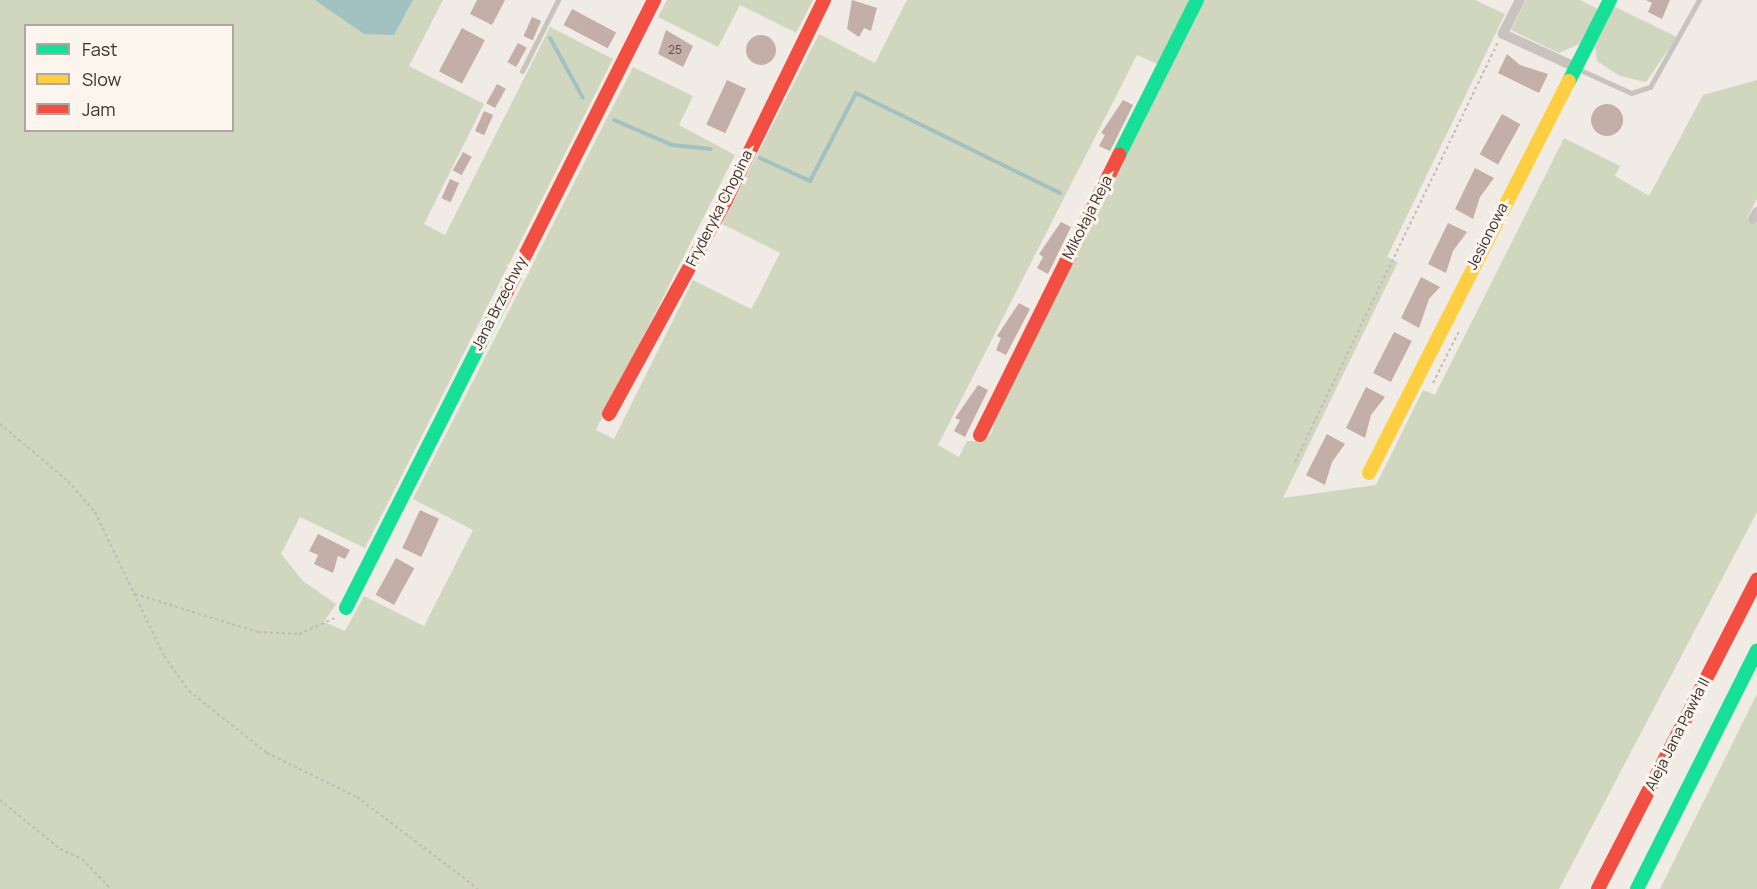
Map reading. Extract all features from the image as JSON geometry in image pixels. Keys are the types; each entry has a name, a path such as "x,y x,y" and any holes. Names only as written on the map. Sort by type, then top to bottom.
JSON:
{"street":[{"name":"Jana Brzechwy","path":"346,608 654,0"},
{"name":"Fryderyka Chopina","path":"609,414 726,200 824,0"},
{"name":"Mikołaja Reja","path":"980,435 1197,0"},
{"path":"1520,0 1503,34 1573,66"},
{"name":"Jesionowa","path":"1369,473 1573,66 1610,0"},
{"name":"Aleja Jana Pawła II","path":"1598,889 1757,579"},
{"path":"1637,889 1757,650"}],"lane":[{"path":"522,71 558,0"},
{"path":"1573,66 1631,93 1650,87 1699,0"}],"path":[{"path":"1295,462 1503,34"},
{"path":"0,424 84,497 135,594 164,656 189,691 267,753 357,796 478,889"},
{"path":"135,594 258,632 299,634 326,625 346,608"},
{"path":"0,800 60,849 82,859 111,889"}],"green space":[{"path":"0,0 443,0 409,66 484,104 424,224 445,235 550,27 613,59 365,548 300,517 281,554 303,581 336,604 324,622 345,631 364,596 424,626 473,530 413,499 633,67 693,96 679,125 735,155 596,430 614,439 693,280 751,309 760,293 780,253 722,224 819,34 875,63 907,0 1190,0 1157,64 1137,55 938,445 959,457 967,441 981,441 992,433 996,411 1203,0 1475,0 1505,14 1387,257 1398,262 1283,498 1376,485 1423,390 1435,395 1564,138 1620,166 1615,176 1649,196 1703,95 1757,80 1757,199 1747,218 1757,224 1757,512 1559,889 0,889"},
{"path":"667,0 813,0 796,33 740,5 718,47 658,17"},
{"path":"1526,0 1580,0 1600,10 1579,44 1559,53 1511,30"},
{"path":"1613,6 1677,37 1646,82 1620,76 1597,61 1595,43"},
{"path":"1757,694 1757,889 1660,889"}],"water":[{"path":"315,0 413,0 394,35 364,34"}],"building":[{"path":"477,0 505,0 492,25 470,14"},
{"path":"852,0 877,8 871,31 864,28 859,37 847,29"},
{"path":"1646,0 1670,0 1662,19 1648,12 1652,3"},
{"path":"572,9 616,32 608,48 564,25"},
{"path":"532,17 541,21 533,40 523,36"},
{"path":"462,28 485,40 462,83 439,71"},
{"path":"666,30 693,46 683,67 658,54"},
{"path":"761,35 771,40 776,50 771,60 761,65 751,60 746,50 751,40"},
{"path":"518,43 527,48 516,67 507,62"},
{"path":"1507,54 1520,65 1548,74 1539,93 1498,73"},
{"path":"727,80 746,89 725,133 706,124"},
{"path":"497,84 506,89 495,108 486,103"},
{"path":"1123,100 1133,105 1110,151 1099,146 1105,135 1101,133"},
{"path":"1607,104 1618,109 1623,120 1618,131 1607,136 1596,131 1591,120 1596,109"},
{"path":"484,111 493,115 484,135 475,131"},
{"path":"1502,114 1520,124 1498,164 1480,154"},
{"path":"463,152 472,157 462,175 453,170"},
{"path":"1475,168 1494,178 1480,197 1473,219 1455,209"},
{"path":"450,179 459,183 451,202 441,198"},
{"path":"1061,222 1071,227 1048,274 1037,268 1043,257 1039,254"},
{"path":"1448,223 1467,232 1453,251 1446,273 1428,264"},
{"path":"1421,277 1440,287 1429,299 1419,328 1401,318"},
{"path":"1019,303 1030,309 1006,355 996,350 1001,338 997,336"},
{"path":"1394,332 1412,341 1391,382 1373,373"},
{"path":"978,385 988,390 965,437 954,431 960,420 955,418"},
{"path":"1366,387 1385,397 1371,415 1365,438 1346,428"},
{"path":"1327,434 1345,444 1332,462 1325,485 1306,475"},
{"path":"420,510 439,519 421,557 402,548"},
{"path":"318,534 350,550 345,559 338,556 333,573 314,564 318,555 309,551"},
{"path":"396,558 414,568 394,605 376,595"}],"waterway":[{"path":"550,38 583,98"},
{"path":"760,158 810,181 856,93 1060,193"},
{"path":"614,120 672,145 711,149"}],"traffic: fast":[{"path":"1119,155 1197,0"},
{"path":"1569,81 1610,0"},
{"path":"346,608 500,305"},
{"path":"1637,889 1757,650"}],"traffic: slow":[{"path":"1369,473 1569,81"}],"traffic: jam":[{"path":"500,305 654,0"},
{"path":"609,414 726,200 824,0"},
{"path":"980,435 1119,155"},
{"path":"1598,889 1757,579"}]}
